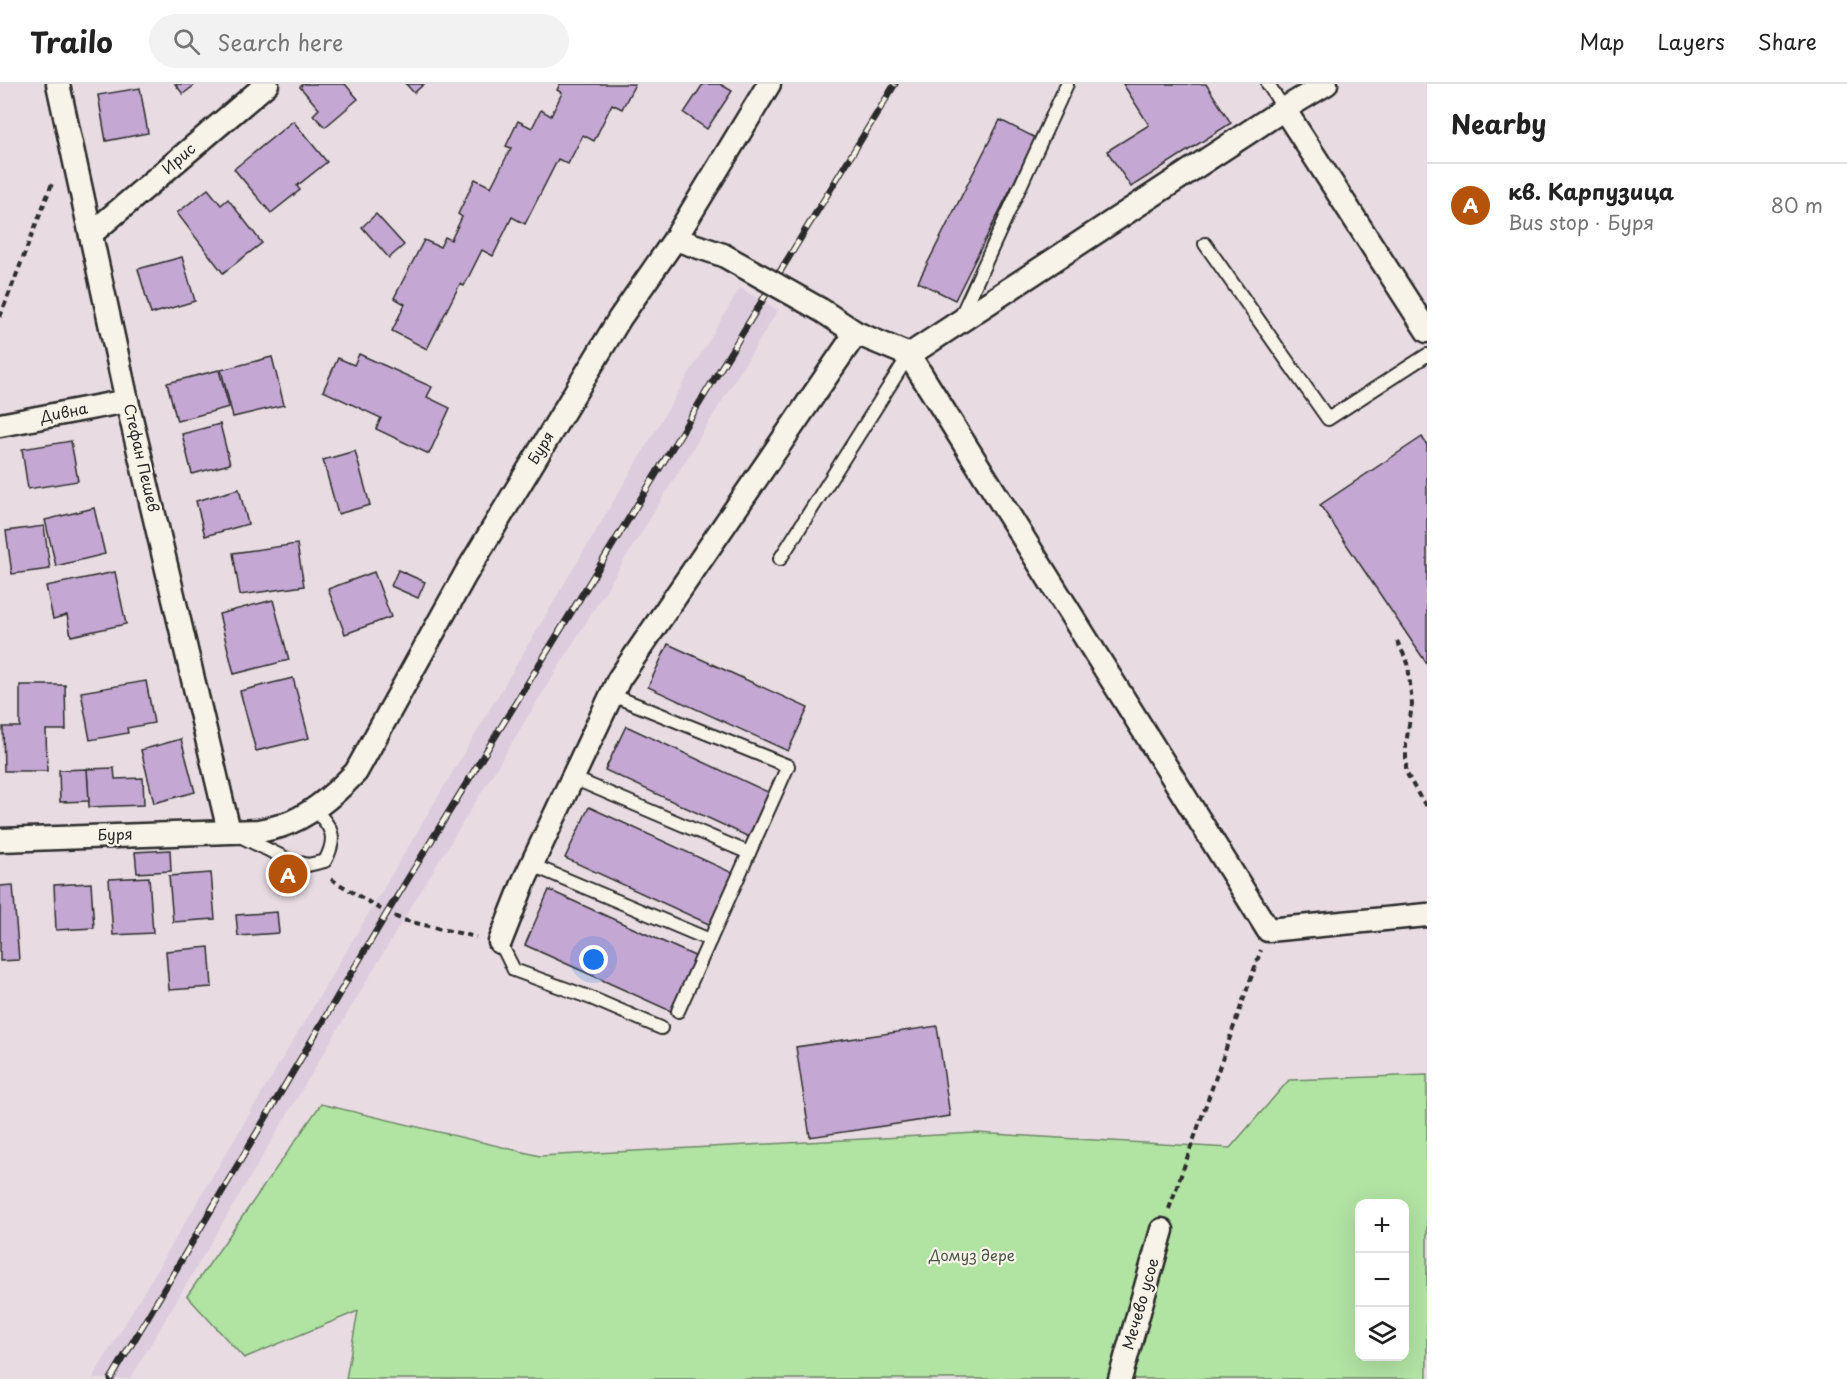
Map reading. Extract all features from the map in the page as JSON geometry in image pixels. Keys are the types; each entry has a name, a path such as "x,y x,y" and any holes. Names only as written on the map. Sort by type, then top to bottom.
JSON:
{"street":[{"name":"Стефан Пешев","path":"58,84 127,401 229,831"},
{"name":"Ирис","path":"92,234 267,84"},
{"name":"Буря","path":"0,840 259,831 285,825 314,809 336,793 356,772 465,575 620,318 675,239 770,84"},
{"path":"909,355 1284,109 1326,84"},
{"path":"1284,109 1427,332"},
{"path":"675,239 723,255 821,310 856,333 909,355 1268,930 1427,915"},
{"path":"500,942 532,865 619,679 856,333"},
{"name":"Дивна","path":"0,425 127,401"},
{"name":"Мечево усое","path":"1120,1379 1162,1230"}],"lane":[{"path":"959,322 1067,84"},
{"path":"1268,84 1284,109"},
{"path":"1205,244 1328,419 1427,355"},
{"path":"780,559 909,355"},
{"path":"612,694 788,766 678,1011"},
{"path":"573,778 749,853"},
{"path":"308,865 325,861 332,848 333,834 325,820 314,809"},
{"name":"Буря","path":"229,831 289,860 308,865"},
{"path":"532,865 710,940"},
{"path":"500,942 514,970 591,998 661,1028"}],"path":[{"path":"0,317 70,139"},
{"path":"1397,640 1408,663 1413,705 1406,744 1406,772 1427,806"},
{"path":"308,865 387,913 403,920 500,942"},
{"path":"1162,1230 1268,930"}],"shaded area":[{"path":"740,288 778,310 403,920 130,1379 92,1379"}],"green space":[{"name":"Домуз дере","path":"1427,1075 1427,1379 346,1379 358,1311 244,1358 187,1296 321,1104 540,1156 976,1133 1230,1148 1289,1080"}],"building":[{"path":"175,84 196,84 183,94"},
{"path":"303,84 345,84 358,99 325,127 313,115 319,109 300,87"},
{"path":"406,84 424,84 414,93"},
{"path":"560,84 635,84 622,109 612,104 594,141 583,135 568,164 558,159 525,224 512,217 493,256 482,250 464,286 460,284 427,349 392,331 405,304 394,298 424,240 440,247 445,237 451,240 462,217 458,214 475,179 491,187 511,148 506,146 518,121 532,128 541,110 551,116 562,93 557,90"},
{"path":"703,84 720,84 732,91 707,129 684,113"},
{"path":"1123,84 1206,84 1231,123 1131,187 1107,151 1149,125"},
{"path":"140,88 148,133 106,141 98,95"},
{"path":"1000,120 1036,138 955,300 918,282"},
{"path":"293,121 327,162 297,186 300,190 271,213 234,169"},
{"path":"208,189 221,205 228,199 262,243 223,273 177,213"},
{"path":"376,214 404,245 389,258 362,227"},
{"path":"182,257 195,301 151,314 138,269"},
{"path":"359,354 432,387 427,397 450,408 429,454 376,429 381,418 323,391 338,358 354,365"},
{"path":"272,357 284,405 233,417 221,370"},
{"path":"219,370 229,407 177,421 167,383"},
{"path":"220,424 230,464 192,474 182,434"},
{"path":"1422,437 1427,445 1427,664 1320,505"},
{"path":"71,441 78,481 28,489 22,449"},
{"path":"355,451 370,505 338,514 323,460"},
{"path":"239,489 248,524 205,536 196,501"},
{"path":"94,508 105,554 56,566 45,520"},
{"path":"44,526 50,569 12,574 6,531"},
{"path":"297,544 304,586 240,595 233,553"},
{"path":"398,570 425,582 418,598 391,586"},
{"path":"115,572 126,624 71,636 67,615 53,619 46,586"},
{"path":"374,572 391,617 345,634 328,589"},
{"path":"273,600 289,660 234,674 219,614"},
{"path":"668,644 808,708 788,751 648,687"},
{"path":"293,678 309,738 256,751 240,691"},
{"path":"146,681 154,723 127,728 128,733 90,740 81,692"},
{"path":"20,685 65,685 66,730 46,730 47,771 4,771 3,727 20,727"},
{"path":"626,726 770,793 749,837 605,770"},
{"path":"181,739 195,792 154,803 141,750"},
{"path":"114,768 115,779 143,778 144,805 89,807 87,769"},
{"path":"87,769 89,801 60,802 59,770"},
{"path":"589,807 737,875 713,926 565,858"},
{"path":"170,850 171,871 137,873 135,852"},
{"path":"211,873 215,919 173,922 169,876"},
{"path":"149,877 153,933 113,935 109,879"},
{"path":"91,883 94,928 56,930 54,885"},
{"path":"13,885 19,960 0,961 0,886"},
{"path":"549,890 699,958 675,1013 525,945"},
{"path":"277,912 279,933 238,936 236,915"},
{"path":"209,947 212,987 169,990 166,951"},
{"path":"937,1026 950,1116 810,1137 796,1047"}],"railway":[{"path":"111,1379 387,913 895,84"}],"place":[{"name":"кв. Карпузица","path":"288,874"}]}
